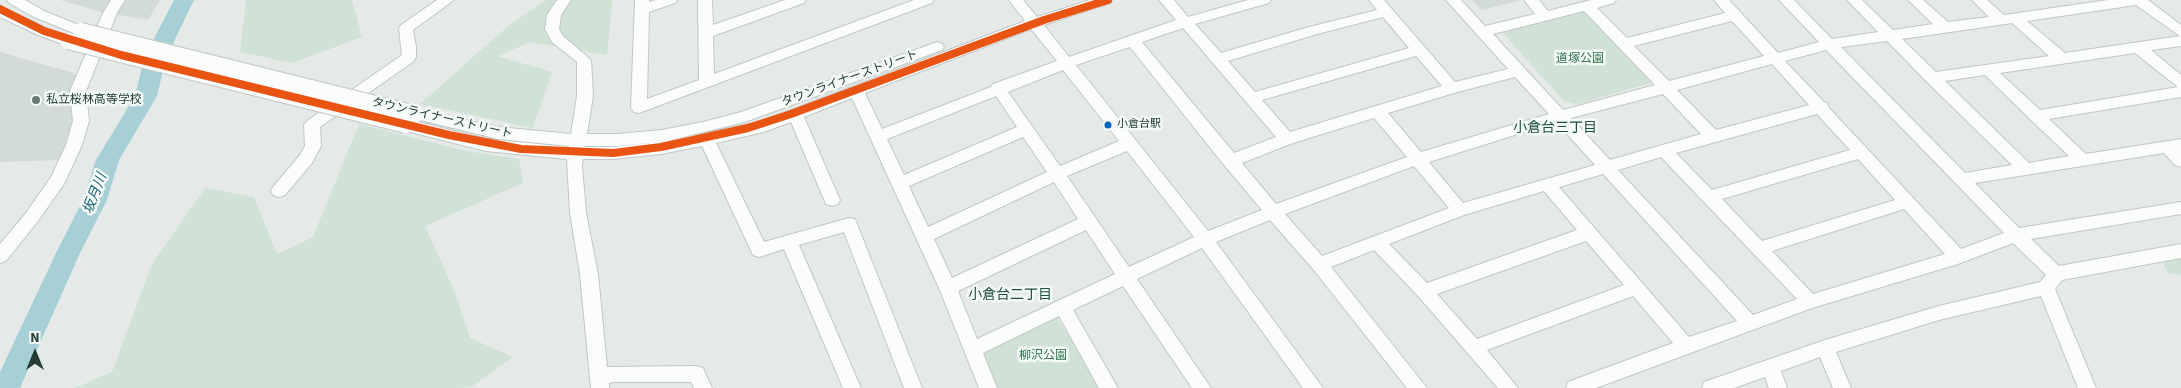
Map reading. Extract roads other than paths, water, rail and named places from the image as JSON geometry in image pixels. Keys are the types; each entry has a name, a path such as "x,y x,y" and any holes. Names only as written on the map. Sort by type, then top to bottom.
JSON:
{"street":[{"name":"タウンライナーストリート","path":"14,0 39,14 81,31 411,120 486,144 520,150 576,147 617,140 662,136 703,128 744,117 1032,19 1105,0"},
{"path":"0,256 32,217 58,180 74,145 81,121 78,91 106,21 118,0"},
{"path":"279,191 306,159 314,146 312,125 408,57 409,47 406,28 447,0"},
{"path":"564,0 554,14 552,29 557,39 584,60 585,96 574,166 578,214 589,274 600,382 614,374 696,374 703,388"},
{"path":"670,0 642,5 638,108 927,0"},
{"path":"705,0 707,83"},
{"path":"706,33 798,0"},
{"path":"1016,0 1206,239 1314,388"},
{"name":"タウンライナーストリート","path":"576,147 613,153 662,148 707,140 764,126 1032,19 1072,0"},
{"path":"1166,0 1287,139"},
{"path":"879,136 998,88 1132,40 1186,22 1264,0"},
{"path":"1376,0 1452,88"},
{"path":"1453,0 1751,324"},
{"path":"1530,0 1544,15"},
{"path":"1482,32 1609,0"},
{"path":"1722,0 1958,256"},
{"path":"1786,0 2016,235 2051,281 2086,388"},
{"path":"1854,0 2025,170"},
{"path":"1915,0 1946,28"},
{"path":"1978,0 2008,19 2062,59"},
{"path":"2040,0 2054,12"},
{"path":"973,348 1206,239 1273,212 1418,159 1559,116 1829,44 2054,12 2104,2 2139,0 2181,32"},
{"path":"1586,6 1713,136"},
{"name":"タウンライナーストリート","path":"0,11 43,32 68,41 411,120"},
{"path":"1218,59 1314,30 1386,12"},
{"path":"1624,44 1736,15"},
{"path":"1132,40 1230,161 1319,264 1418,388"},
{"path":"1932,78 2181,41"},
{"path":"2138,48 2181,83"},
{"path":"1252,98 1340,70 1418,50"},
{"path":"1988,70 2083,160"},
{"path":"1230,161 1287,139 1452,88 1519,72"},
{"path":"998,88 1202,388"},
{"path":"856,90 948,288 988,388"},
{"path":"2036,116 2181,92"},
{"path":"1319,264 1460,210 1713,136 1822,107"},
{"path":"1378,112 1460,210"},
{"path":"796,114 832,200"},
{"path":"899,184 1025,130"},
{"path":"707,140 759,250 849,224 913,388"},
{"path":"923,237 1057,174 1130,143"},
{"path":"1962,179 2174,146 2181,160"},
{"path":"1664,150 1810,302"},
{"path":"1709,197 1863,152"},
{"path":"1548,185 1686,346"},
{"path":"1759,249 1908,202"},
{"path":"1575,388 1810,302 1958,256 2016,235 2181,208"},
{"path":"948,288 1090,221"},
{"path":"1424,291 1589,233"},
{"path":"789,242 852,388"},
{"path":"1377,242 1424,291 1509,388"},
{"path":"1711,388 1736,384 1770,367 1939,313 2051,281 2181,251"},
{"path":"1474,348 1636,288"},
{"path":"1062,306 1109,388"},
{"path":"1825,348 1842,388"},
{"path":"1770,367 1778,388"}],"waterway":[{"name":"坂月川","path":"6,388 68,253 95,200 108,160 146,96 155,58 184,0"}],"place":[{"name":"私立桜林高等学校","path":"36,100"},
{"name":"小倉台駅","path":"1108,125"}],"district":[{"name":"小倉台三丁目","path":"1555,129"},
{"name":"小倉台二丁目","path":"1010,296"}],"park label":[{"name":"道塚公園","path":"1580,59"},
{"name":"柳沢公園","path":"1043,356"}]}
